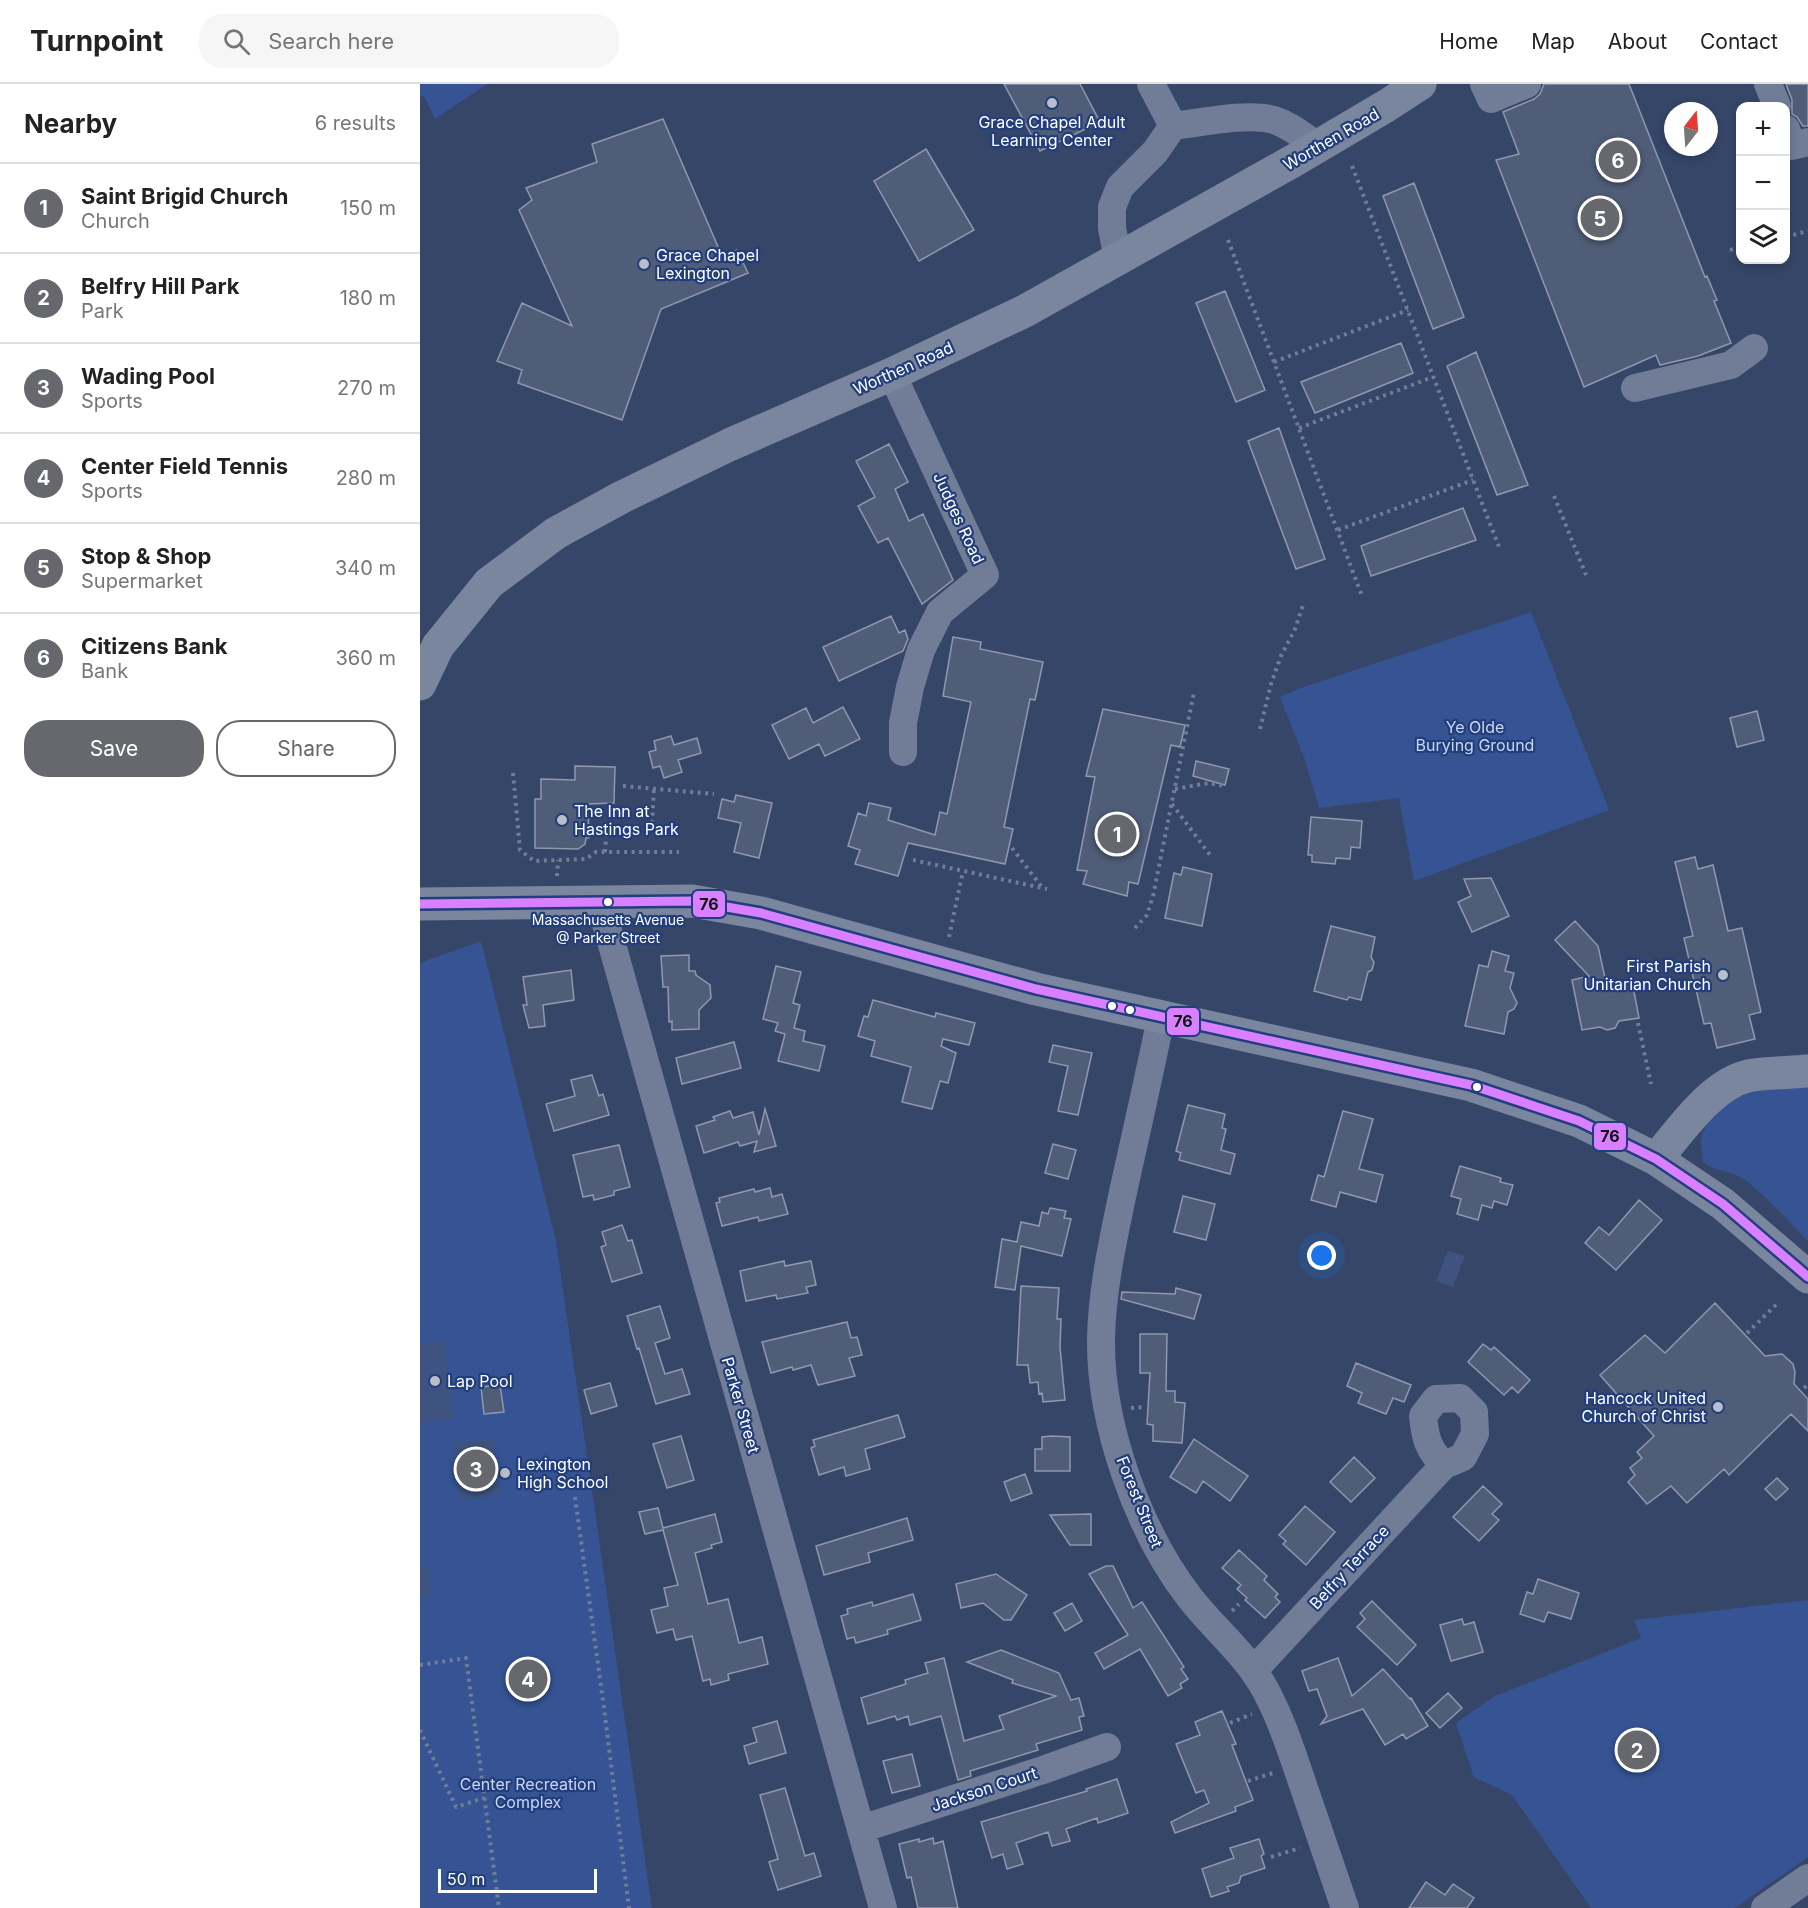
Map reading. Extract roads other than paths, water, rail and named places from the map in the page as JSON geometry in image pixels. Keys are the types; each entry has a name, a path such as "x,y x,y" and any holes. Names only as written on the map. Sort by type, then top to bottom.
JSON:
{"main road":[{"name":"Worthen Road","path":"420,684 438,646 489,583 556,533 622,497 729,445 892,374 1023,312 1318,146 1420,84"},
{"path":"420,904 692,901 761,913 1036,989 1479,1087 1579,1121 1656,1159 1723,1204 1808,1276"},
{"path":"1656,1159 1700,1106 1724,1088 1747,1076 1808,1071"}],"street":[{"path":"1151,84 1173,126"},
{"path":"1484,84 1491,99 1527,84"},
{"path":"1768,84 1775,102"},
{"path":"1118,260 1112,228 1112,207 1120,187 1155,153 1173,126 1249,118 1273,119 1292,128 1318,146"},
{"path":"1790,141 1792,146 1808,142"},
{"path":"1635,388 1731,365 1754,348"},
{"name":"Judges Road","path":"892,374 985,575 940,612 921,650 910,687 903,723 903,752"},
{"name":"Parker Street","path":"600,902 883,1908"},
{"name":"Forest Street","path":"1161,1018 1110,1253 1101,1339 1104,1384 1123,1468 1157,1546 1189,1597 1254,1670 1267,1693 1290,1746 1345,1908"},
{"name":"Belfry Terrace","path":"1254,1670 1444,1465"},
{"name":"Jackson Court","path":"861,1829 1107,1747"},
{"path":"1765,1908 1808,1878"}],"place":[{"name":"Grace Chapel Adult Learning Center","path":"1052,103"},
{"name":"Citizens Bank","path":"1618,160"},
{"name":"Stop & Shop","path":"1600,218"},
{"name":"Grace Chapel Lexington","path":"644,264"},
{"name":"The Inn at Hastings Park","path":"562,820"},
{"name":"Saint Brigid Church","path":"1117,834"},
{"name":"Massachusetts Avenue @ Parker Street","path":"608,902"},
{"name":"First Parish Unitarian Church","path":"1723,975"},
{"name":"Lap Pool","path":"435,1381"},
{"name":"Hancock United Church of Christ","path":"1718,1407"},
{"name":"Wading Pool","path":"476,1469"},
{"name":"Lexington High School","path":"505,1473"},
{"name":"Center Field Tennis","path":"528,1679"},
{"name":"Belfry Hill Park","path":"1637,1750"}],"park label":[{"name":"Ye Olde Burying Ground","path":"1475,736"},
{"name":"Center Recreation Complex","path":"528,1793"}]}
